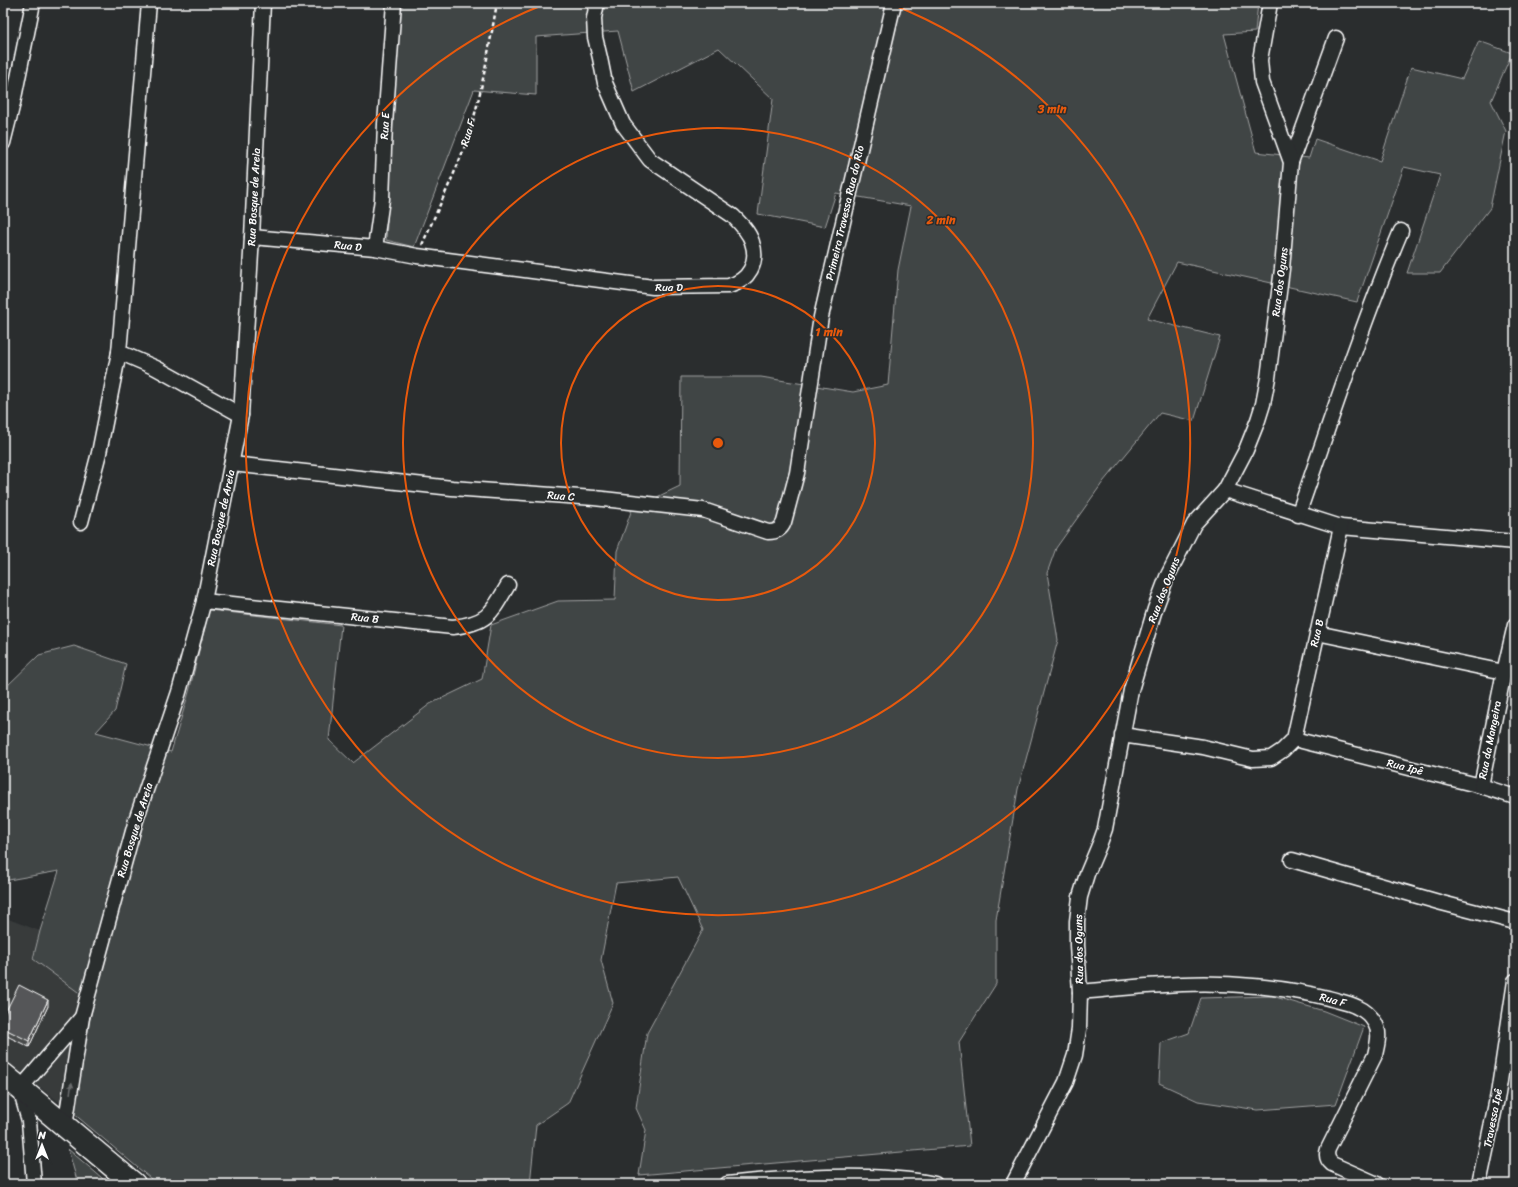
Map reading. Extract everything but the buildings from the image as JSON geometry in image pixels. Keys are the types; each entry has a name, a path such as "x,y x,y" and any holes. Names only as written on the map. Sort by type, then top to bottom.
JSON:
{"main road":[{"path":"3,1074 20,1090 134,1184"}],"street":[{"path":"3,143 13,103 33,3"},
{"path":"81,522 100,446 119,352 150,3"},
{"name":"Rua Bosque de Areia","path":"65,1126 82,1017 136,820 179,692 204,601 241,415 252,236 263,3"},
{"name":"Rua E","path":"375,248 382,199 385,124 394,3"},
{"name":"Rua D","path":"252,236 375,248 417,256 653,287 729,286 745,279 754,261 754,251 752,240 742,225 733,216 650,160 623,124 605,83 595,37 594,18 597,3"},
{"name":"Primeira Travessa Rua do Rio","path":"803,425 821,317 894,3"},
{"name":"Rua dos Oguns","path":"1013,1184 1066,1082 1075,1055 1079,1029 1080,992 1077,921 1080,896 1105,829 1131,690 1155,608 1167,577 1194,524 1225,490 1246,450 1263,404 1268,378 1282,269 1291,162 1262,82 1260,60 1270,3"},
{"path":"1291,162 1336,38"},
{"path":"1298,514 1360,335 1401,231"},
{"path":"119,352 156,368 241,415"},
{"name":"Rua C","path":"232,464 452,488 594,498 696,510 772,532 780,529 784,522 797,473 803,425"},
{"path":"1225,490 1341,527 1515,542"},
{"name":"Rua B","path":"1294,739 1341,527"},
{"name":"Rua B","path":"204,601 453,627 468,626 480,622 490,615 508,585"},
{"path":"1317,633 1504,672"},
{"name":"Rua da Mangeira","path":"1481,786 1504,672 1514,634"},
{"path":"1122,735 1203,747 1253,760 1271,758 1283,750 1294,739"},
{"name":"Rua Ipê","path":"1294,739 1481,786 1515,797"},
{"path":"1292,860 1442,904 1515,922"},
{"name":"Travessa Ipê","path":"1479,1184 1498,1094 1515,981"},
{"name":"Rua F","path":"1080,992 1184,984 1223,985 1268,988 1316,995 1358,1007 1369,1015 1376,1024 1378,1043 1375,1055 1328,1149 1327,1156 1332,1164 1377,1184"},
{"name":"Rua Bosque de Areia","path":"20,1090 82,1017"},
{"path":"20,1090 29,1121 34,1184"},
{"path":"727,1184 764,1180 843,1176 899,1178 935,1184"}],"path":[{"name":"Rua F","path":"417,256 449,186 469,134 487,61 496,3"}],"shaded area":[{"path":"400,3 1258,3 1255,32 1224,34 1256,152 1309,158 1315,139 1380,161 1411,67 1462,79 1479,41 1512,53 1491,101 1506,131 1490,208 1440,273 1407,273 1440,175 1404,167 1357,302 1177,262 1147,319 1220,337 1194,421 1160,413 1103,482 1056,548 1047,573 1058,640 1018,789 996,920 996,984 959,1042 970,1146 639,1175 646,1130 636,1108 647,1033 703,930 678,877 616,883 601,960 613,1003 568,1103 536,1125 530,1184 157,1184 73,1113 93,1003 33,959 40,931 59,871 3,881 3,687 5,688 39,655 74,646 126,664 115,711 96,732 171,752 189,692 209,610 341,625 329,740 353,763 430,704 482,679 491,625 558,601 615,600 617,551 632,509 680,486 681,377 761,377 853,392 888,385 898,270 911,206 836,193 825,227 758,214 773,99 719,48 634,92 618,31 536,37 536,95 474,90 414,247 386,240"},
{"path":"3,917 40,931 34,959 93,1003 73,1113 3,1059"},
{"path":"1272,996 1324,1011 1364,1027 1336,1104 1258,1110 1198,1101 1159,1083 1161,1043 1189,1033 1201,998"},
{"path":"68,1149 109,1184 78,1184"}]}
